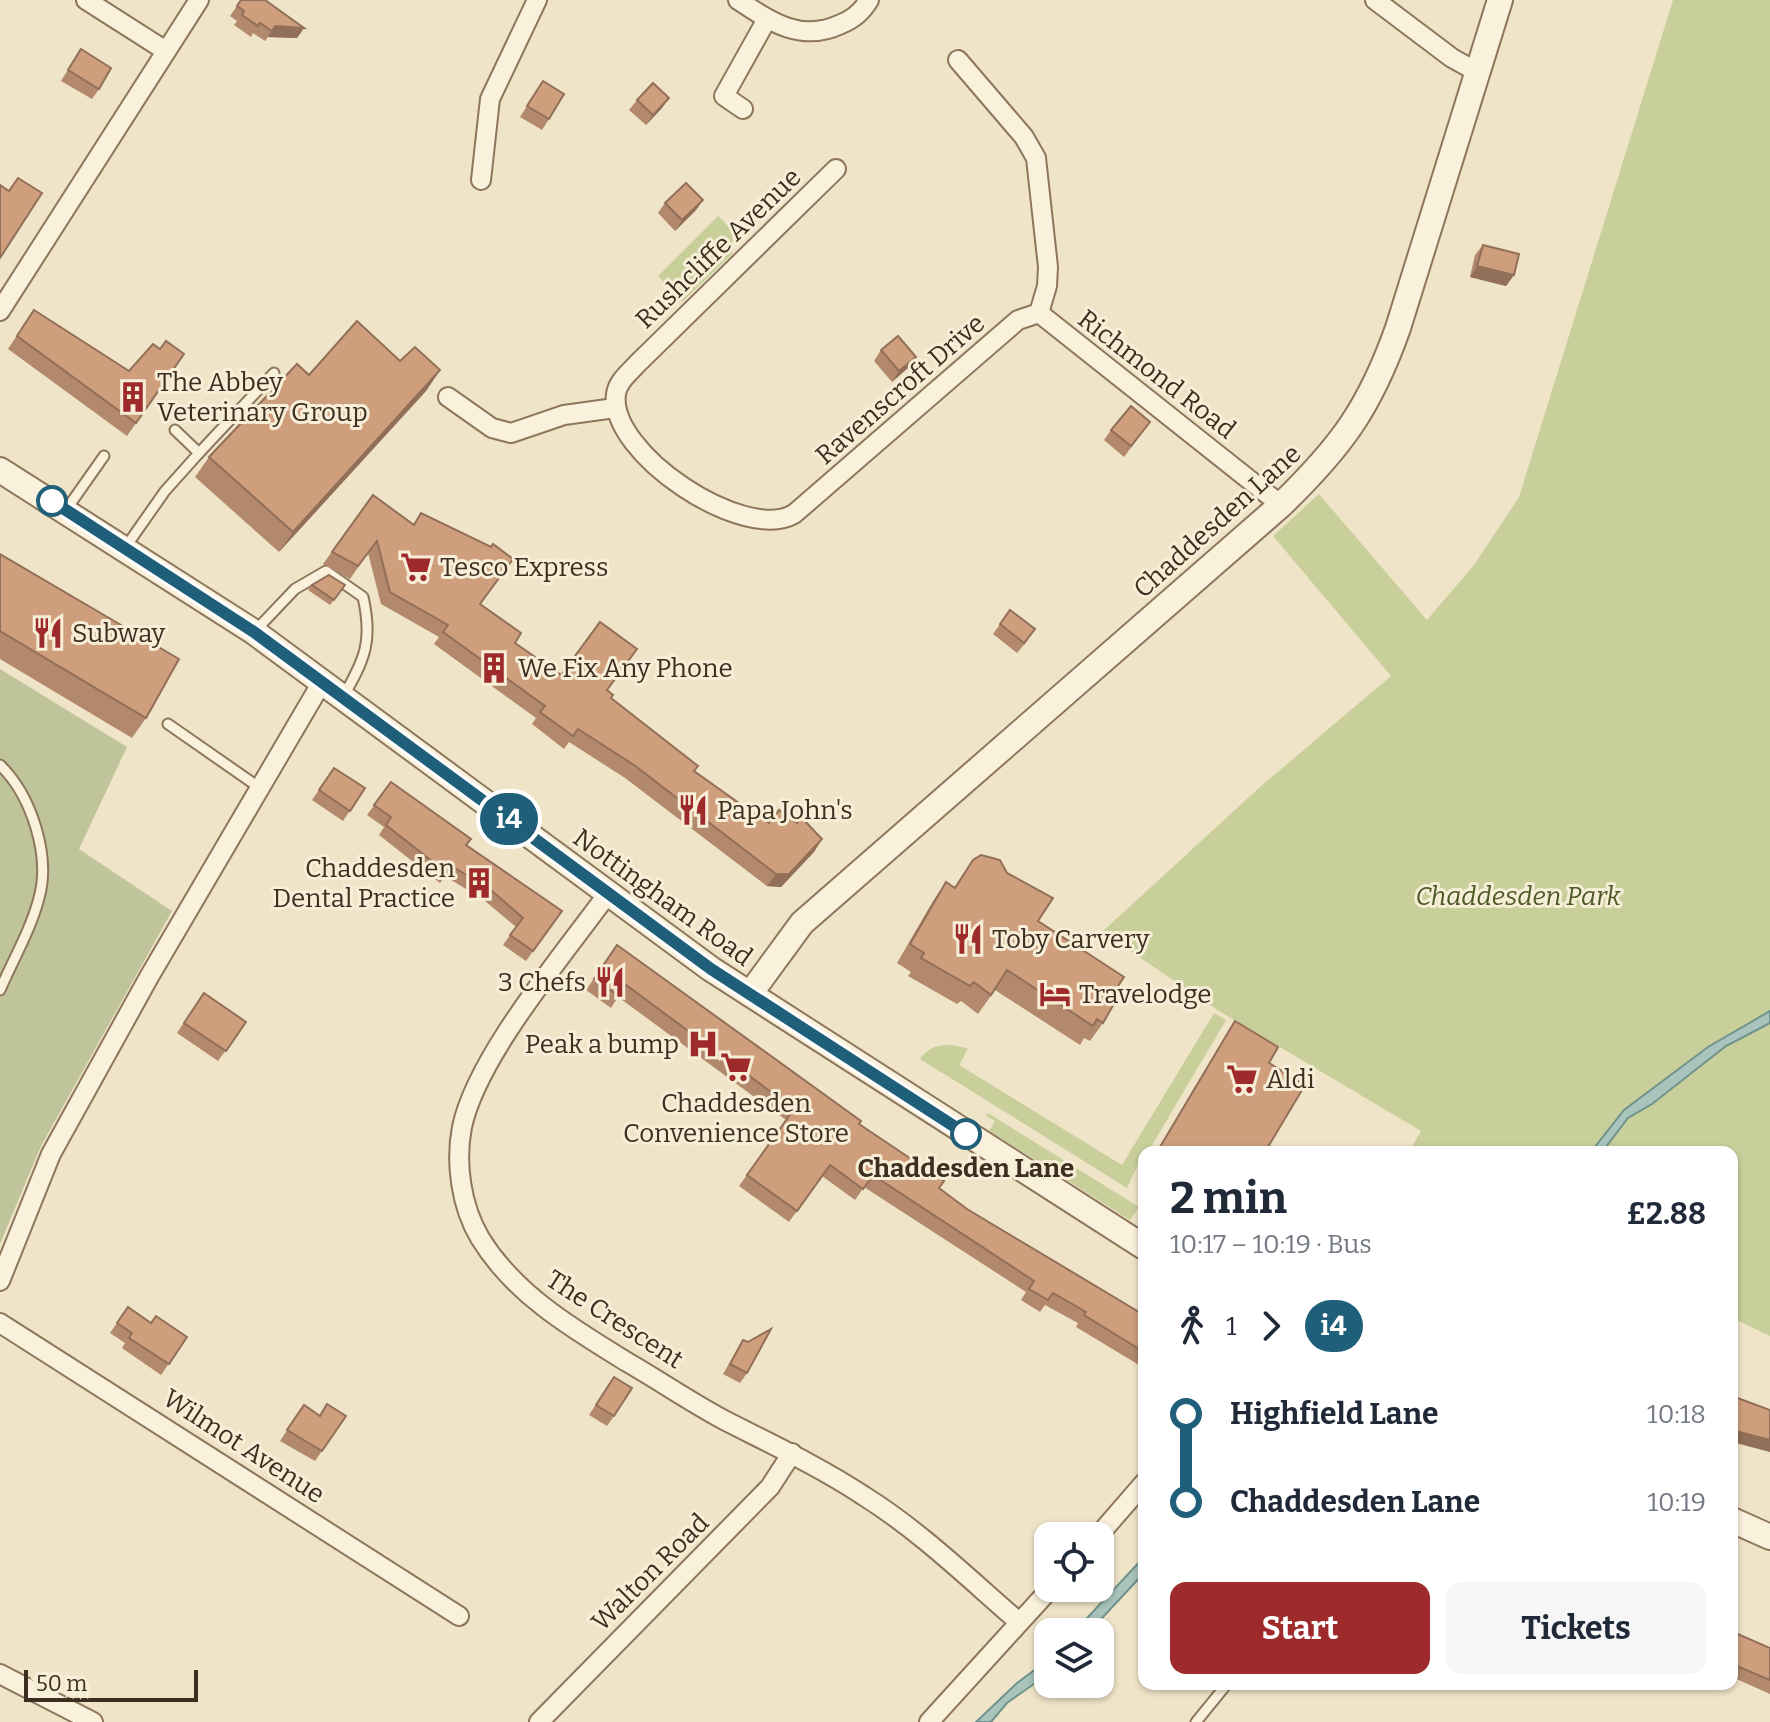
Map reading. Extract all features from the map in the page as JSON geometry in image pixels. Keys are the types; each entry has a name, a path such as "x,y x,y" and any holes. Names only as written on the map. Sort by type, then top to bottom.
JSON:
{"street":[{"path":"86,0 166,51"},
{"path":"0,311 199,0"},
{"path":"481,180 490,99 537,0"},
{"path":"738,0 789,30 825,31 856,16 869,0"},
{"path":"1375,0 1452,58 1479,73"},
{"name":"Chaddesden Lane","path":"750,994 802,923 1281,505 1334,451 1379,381 1500,0"},
{"path":"743,109 724,96 767,19"},
{"path":"958,60 1024,137 1036,158 1048,267 1047,286 1039,313"},
{"name":"Rushcliffe Avenue","path":"615,408 619,384 637,364 836,169"},
{"name":"Ravenscroft Drive","path":"615,408 628,437 669,477 735,513 764,521 780,521 806,505 1018,320 1039,313"},
{"name":"Richmond Road","path":"1039,313 1281,505"},
{"path":"448,397 492,428 511,433 564,415 615,408"},
{"name":"Nottingham Road","path":"0,470 254,632 750,994 1138,1243"},
{"path":"0,1281 51,1154 322,682"},
{"name":"The Crescent","path":"609,892 486,1067 474,1090 460,1148 466,1207 490,1252 539,1304 724,1420 792,1453 883,1508 1019,1622"},
{"name":"Wilmot Avenue","path":"0,1323 459,1616"},
{"name":"Walton Road","path":"539,1722 770,1487 792,1453"},
{"path":"1110,1522 1138,1490"},
{"path":"1738,1523 1770,1537"},
{"path":"929,1722 1038,1602"},
{"path":"0,1674 93,1722"}],"lane":[{"path":"125,548 165,491 274,373"},
{"path":"175,430 199,453"},
{"path":"66,510 104,456"},
{"path":"254,632 295,589 326,571 363,597 369,625 364,659 343,697"},
{"path":"168,724 260,788"},
{"path":"0,765 21,793 32,818 41,854 42,883 39,899 0,990"},
{"path":"1196,1722 1222,1690"}],"green space":[{"name":"Chaddesden Park","path":"1673,0 1770,0 1770,1336 1738,1321 1738,1146 1412,1146 1421,1131 1219,1011 1102,932 1261,786 1391,676 1273,536 1319,494 1427,620 1474,565 1519,497"},
{"path":"718,216 733,231 732,254 682,302 658,276"},
{"path":"0,669 127,747 79,849 172,911 41,1146 0,1244"},
{"path":"1214,1013 1226,1020 1152,1146 1138,1146 1138,1165 1127,1188 920,1059 930,1049 942,1045 968,1049 959,1065 1122,1165"},
{"path":"988,1113 1138,1208 1130,1220 989,1131 995,1121 986,1116"}],"water":[{"path":"1770,1011 1770,1023 1726,1046 1652,1104 1628,1118 1607,1146 1596,1146 1624,1110 1708,1047"},
{"path":"1138,1563 1138,1579 1102,1618 1087,1618 1102,1602 1114,1602 1114,1589"},
{"path":"1034,1670 1034,1684 1007,1703 991,1722 976,1722"}],"building":[{"path":"241,0 265,0 304,28 275,26 272,31 260,23 258,26 242,15 244,11 237,6"},
{"path":"81,49 111,68 99,89 68,70"},
{"path":"543,81 564,94 549,119 527,106"},
{"path":"653,83 669,98 653,115 637,100"},
{"path":"18,178 42,193 0,258 0,185 9,191"},
{"path":"686,183 703,200 682,220 665,203"},
{"path":"1483,245 1519,254 1514,275 1477,266"},
{"path":"34,310 129,371 153,344 160,349 166,341 184,354 136,423 17,336"},
{"path":"357,321 400,361 415,347 440,370 293,532 209,457 297,364 309,375"},
{"path":"898,336 916,357 899,371 881,350"},
{"path":"1131,406 1150,422 1131,446 1111,430"},
{"path":"373,495 414,525 421,513 491,547 493,544 513,559 480,604 521,633 515,643 561,675 600,622 637,649 607,690 613,695 611,698 698,766 694,771 753,813 769,823 779,810 797,823 802,818 822,839 789,874 776,874 634,765 578,729 573,736 540,712 545,706 443,632 448,625 390,592 377,541 358,566 332,552"},
{"path":"0,554 179,659 146,718 0,631"},
{"path":"329,575 345,585 334,600 312,585"},
{"path":"1010,610 1035,629 1024,643 1000,624"},
{"path":"334,768 365,788 350,811 319,790"},
{"path":"391,782 471,839 466,845 562,911 533,951 510,935 523,918 492,891 452,866 447,873 386,825 391,817 374,805"},
{"path":"981,855 1000,860 1007,873 1053,898 1038,921 1124,977 1114,992 1119,995 1103,1023 1097,1019 1093,1026 1007,970 991,995 974,982 970,986 921,958 924,953 910,944 946,882 955,888 973,860"},
{"path":"617,945 861,1121 859,1124 944,1181 939,1188 967,1209 1138,1311 1138,1348 1053,1293 1048,1300 1029,1289 1034,1281 873,1175 863,1189 830,1165 797,1211 747,1175 794,1109 626,985 619,996 594,979"},
{"path":"204,993 246,1022 226,1051 184,1023"},
{"name":"Aldi","path":"1235,1021 1278,1047 1269,1063 1305,1085 1269,1146 1161,1146"},
{"path":"128,1307 151,1323 156,1316 187,1337 169,1364 129,1338 132,1333 117,1323"},
{"path":"771,1329 747,1373 730,1364 743,1340 748,1342"},
{"path":"614,1377 632,1388 614,1416 596,1405"},
{"path":"1738,1398 1770,1410 1770,1440 1738,1432"},
{"path":"327,1404 346,1416 322,1451 287,1430 304,1405 320,1416"},
{"path":"1738,1634 1770,1648 1770,1680 1738,1667"}],"bus line":[{"name":"i4","path":"52,501 254,632 711,969 966,1134"}],"place":[{"name":"The Abbey Veterinary Group","path":"133,397"},
{"name":"Tesco Express","path":"416,567"},
{"name":"Subway","path":"48,633"},
{"name":"We Fix Any Phone","path":"494,668"},
{"name":"Papa John's","path":"693,810"},
{"name":"Chaddesden Dental Practice","path":"479,883"},
{"name":"Toby Carvery","path":"968,939"},
{"name":"3 Chefs","path":"610,982"},
{"name":"Travelodge","path":"1055,994"},
{"name":"Peak a bump","path":"703,1044"},
{"name":"Chaddesden Convenience Store","path":"736,1067"},
{"name":"Aldi","path":"1242,1079"},
{"name":"Chaddesden Lane","path":"966,1134"}]}
